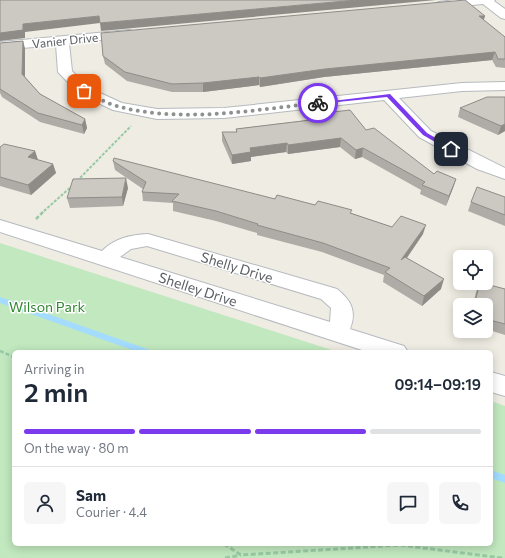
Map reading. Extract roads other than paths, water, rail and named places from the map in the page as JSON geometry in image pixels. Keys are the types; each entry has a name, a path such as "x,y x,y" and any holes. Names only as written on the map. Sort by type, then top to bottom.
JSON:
{"street":[{"path":"485,0 505,15"},
{"path":"430,6 489,0"},
{"name":"Vanier Drive","path":"0,46 140,33"},
{"path":"62,40 65,72 84,91 118,107 157,114 224,113 462,87 505,86"},
{"path":"388,95 425,134 476,162 505,174"},
{"name":"Shelley Drive","path":"0,226 389,350"},
{"name":"Shelly Drive","path":"105,260 117,247 129,241 148,240 329,294 339,301 343,309 342,322 337,334"},
{"path":"493,383 505,386"}],"waterway":[{"path":"0,300 141,350"},
{"path":"493,475 505,479"}],"park label":[{"name":"Wilson Park","path":"47,306"}]}
